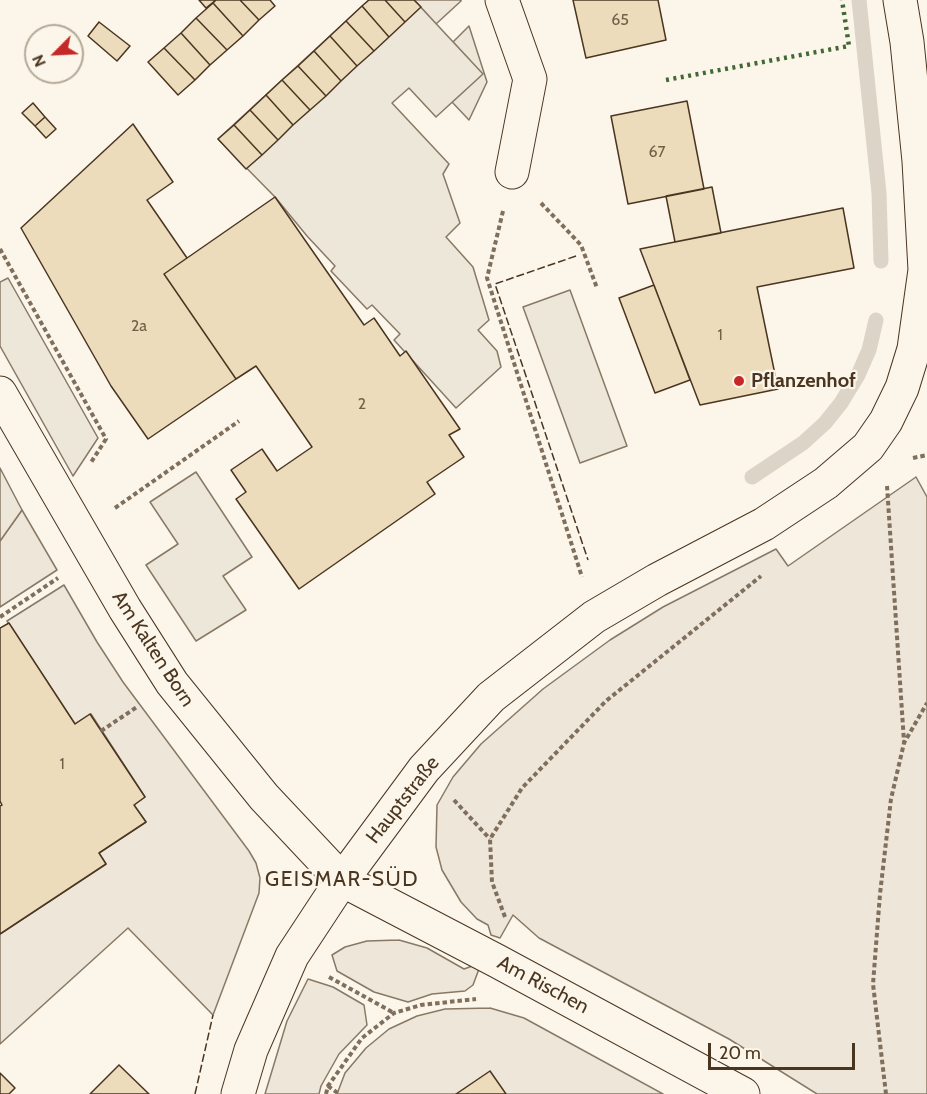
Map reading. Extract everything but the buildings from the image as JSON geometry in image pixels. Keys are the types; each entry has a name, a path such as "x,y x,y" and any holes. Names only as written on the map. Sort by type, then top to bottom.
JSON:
{"main road":[{"path":"502,0 530,79 512,172"},
{"name":"Hauptstraße","path":"238,1094 251,1050 292,956 342,880 424,769 491,698 594,617 657,580 764,524 826,483 868,447 886,421 902,388 914,349 925,270 917,149 907,42 900,0"},
{"name":"Am Kalten Born","path":"0,393 125,609 183,698 264,797 342,880"},
{"name":"Am Rischen","path":"342,880 743,1094"}],"path":[{"path":"512,172 581,245 597,288"},
{"path":"512,172 487,278 594,617"},
{"path":"0,249 106,439 88,468"},
{"path":"0,617 239,421"},
{"path":"908,465 913,458 927,455"},
{"path":"877,491 887,484 904,743 891,799 873,984 886,1094"},
{"path":"326,1094 328,1086 362,1038 394,1013 421,1005 484,998 497,961 518,931 505,918 492,882 490,839 522,788 606,700 764,574"},
{"path":"904,743 927,703"},
{"path":"424,769 490,839"},
{"path":"292,956 394,1013"},
{"path":"328,1086 339,1094"}],"shaded area":[{"path":"369,0 414,0 483,74 436,117 409,88 392,103 449,164 443,174 460,223 446,237 473,267 489,320 478,330 497,351 501,367 456,408 394,340 400,334 372,305 367,309 331,271 335,266 275,197 218,139"},
{"path":"414,0 461,0 461,1 436,24"},
{"path":"469,26 487,82 469,120 452,102 482,74 453,42"},
{"path":"8,278 98,438 73,476 0,346 0,282"},
{"path":"570,290 627,446 580,463 523,307"},
{"path":"0,468 22,510 0,541"},
{"path":"196,472 252,557 223,576 246,610 196,641 146,565 178,544 150,502"},
{"path":"916,477 927,497 927,1094 817,1094 729,1039 539,938 513,915 500,938 491,935 488,925 477,919 461,902 442,870 436,847 437,805 453,777 481,744 543,689 610,640 663,607 776,549 788,566"},
{"path":"22,510 57,570 0,607 0,541"},
{"path":"64,585 123,682 249,851 256,863 260,878 259,893 213,1015 128,928 0,1044 0,934 106,864 99,853 146,822 134,805 145,797 91,714 75,724 7,621"},
{"path":"399,940 427,948 464,969 475,965 479,969 473,985 465,991 432,994 408,1002 374,992 337,971 332,955 345,947 367,941"},
{"path":"308,979 333,987 364,1005 367,1025 339,1054 319,1094 265,1094 287,1021"},
{"path":"490,1008 524,1018 663,1094 337,1094 345,1073 366,1048 389,1029 417,1016 445,1009"}],"waterway":[{"path":"859,0 879,193 881,261"},
{"path":"752,477 803,443 825,423 841,403 858,375 869,350 876,320"}],"hedge":[{"path":"666,80 849,46 842,0"}],"fence":[{"path":"576,256 495,284 588,560"},
{"path":"195,1094 213,1015"}],"place":[{"name":"Pflanzenhof","path":"739,381"}],"district":[{"name":"GEISMAR-SÜD","path":"342,880"}]}
